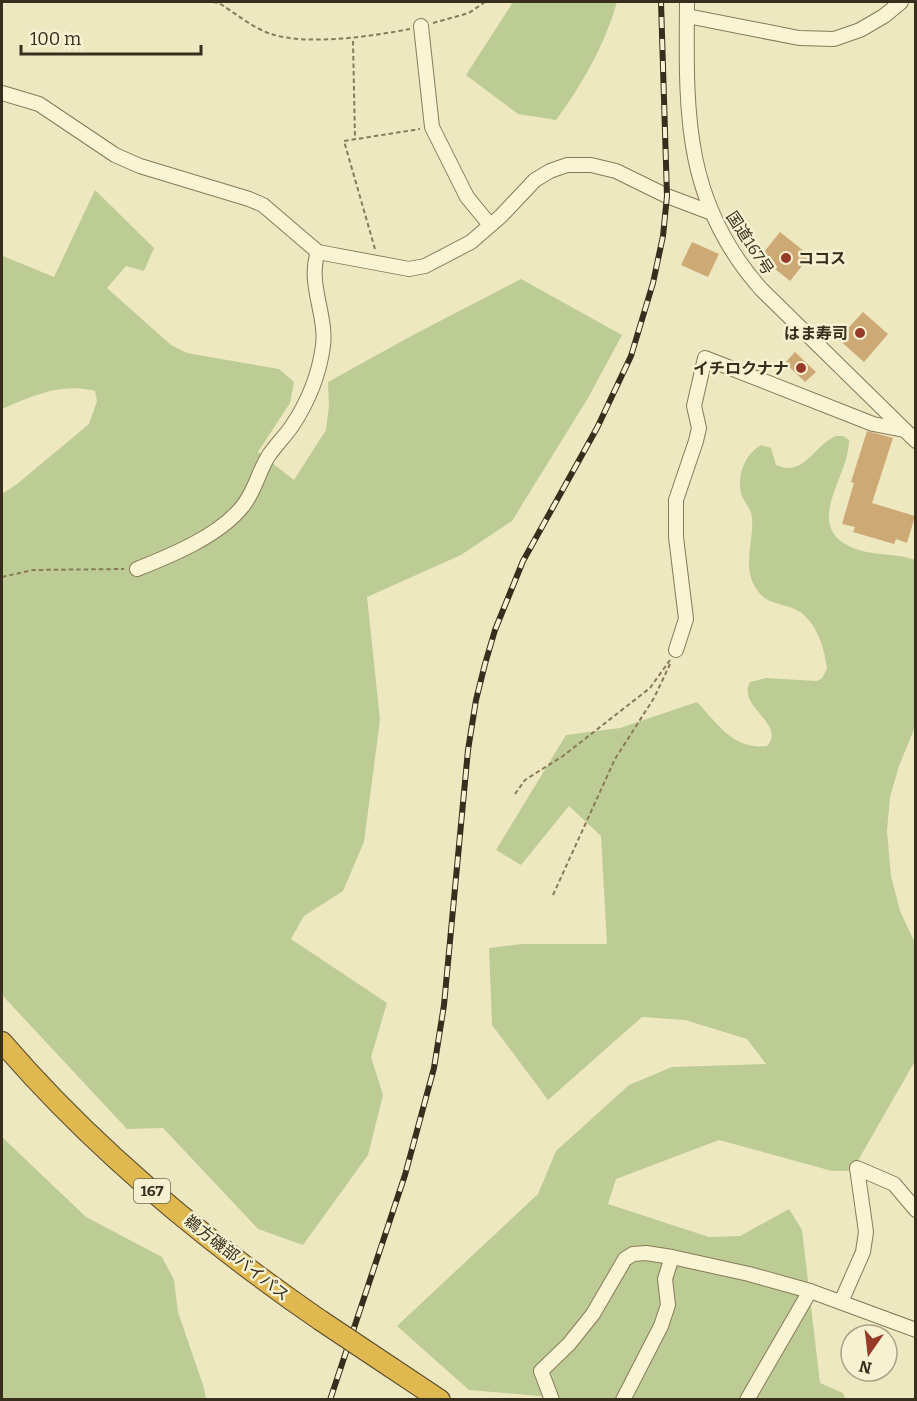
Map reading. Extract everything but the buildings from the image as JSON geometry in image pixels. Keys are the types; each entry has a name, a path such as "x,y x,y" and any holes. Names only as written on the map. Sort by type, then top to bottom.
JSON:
{"highway":[{"name":"鵜方磯部バイパス","path":"2,1042 68,1113 129,1171 204,1233 280,1292 440,1400"}],"street":[{"path":"687,9 799,38 834,39 860,30 884,16 901,2"},
{"name":"国道167号","path":"687,9 689,112 692,142 696,167 711,213 730,249 750,277 915,441"},
{"path":"421,26 432,128 467,197 490,225"},
{"path":"2,93 39,104 115,155 140,166 238,195 263,205 318,252 379,265 409,269 421,268 471,242 544,174 557,168 580,164 616,171 667,196 711,213"},
{"path":"137,569 165,558 203,537 227,522 242,507 256,484 269,454 291,427 310,394 323,344 324,329 314,269 318,252"},
{"path":"676,650 686,619 676,537 676,500 699,428 694,406 705,358 873,424 904,430"},
{"path":"841,1302 863,1252 866,1232 857,1168 894,1184 915,1210"},
{"path":"552,1400 541,1371 569,1344 593,1314 625,1259 633,1254 646,1253 672,1257 749,1274 810,1291 915,1330"},
{"path":"624,1400 661,1326 668,1305 665,1279 672,1257"},
{"path":"747,1400 810,1291"}],"path":[{"path":"213,2 219,3 273,35 297,38 356,38 421,26 469,13 485,2"},
{"path":"353,41 355,139"},
{"path":"379,265 344,141 432,128"},
{"path":"2,577 33,570 137,569"},
{"path":"515,794 525,780 563,756 650,688 676,650"},
{"path":"553,894 615,759 654,698 676,650"}],"green space":[{"path":"513,2 617,2 592,64 556,120 518,114 466,75"},
{"path":"95,190 154,248 144,271 126,266 107,288 171,345 187,353 279,369 294,382 290,403 258,452 294,480 326,430 329,406 328,382 521,279 622,335 588,398 512,521 461,555 367,597 380,720 364,842 343,891 304,916 291,939 387,1003 371,1057 383,1095 368,1155 303,1245 258,1229 163,1128 127,1129 2,995 2,494 89,424 97,401 95,391 70,388 24,399 2,409 2,253 3,256 54,277"},
{"path":"836,436 843,436 849,440 847,454 832,500 829,515 831,528 839,540 856,549 915,560 915,727 899,766 890,797 887,831 891,876 900,911 915,943 915,1061 852,1171 832,1171 719,1140 616,1179 608,1204 709,1237 740,1236 789,1209 802,1230 820,1383 843,1393 845,1399 586,1400 469,1390 397,1326 538,1194 556,1151 629,1085 672,1067 766,1064 747,1039 685,1020 642,1017 548,1100 492,1025 489,948 522,944 607,944 601,836 569,806 521,865 496,850 566,735 620,728 697,702 719,727 735,740 755,746 767,746 771,738 771,730 750,699 748,691 750,682 766,678 817,681 822,678 827,669 824,652 813,625 800,612 764,598 752,581 749,554 752,518 741,493 741,472 747,459 761,445 771,448 776,465 786,468 802,464"},
{"path":"2,1137 86,1217 162,1257 174,1280 178,1312 206,1399 2,1399"}],"railway":[{"path":"330,1400 405,1175 434,1068 444,1005 468,750 476,700 485,664 495,630 523,561 597,428 631,356 653,283 663,236 667,196 661,2"}],"place":[{"name":"ココス","path":"786,258"},
{"name":"はま寿司","path":"860,333"},
{"name":"イチロクナナ","path":"801,368"}]}
